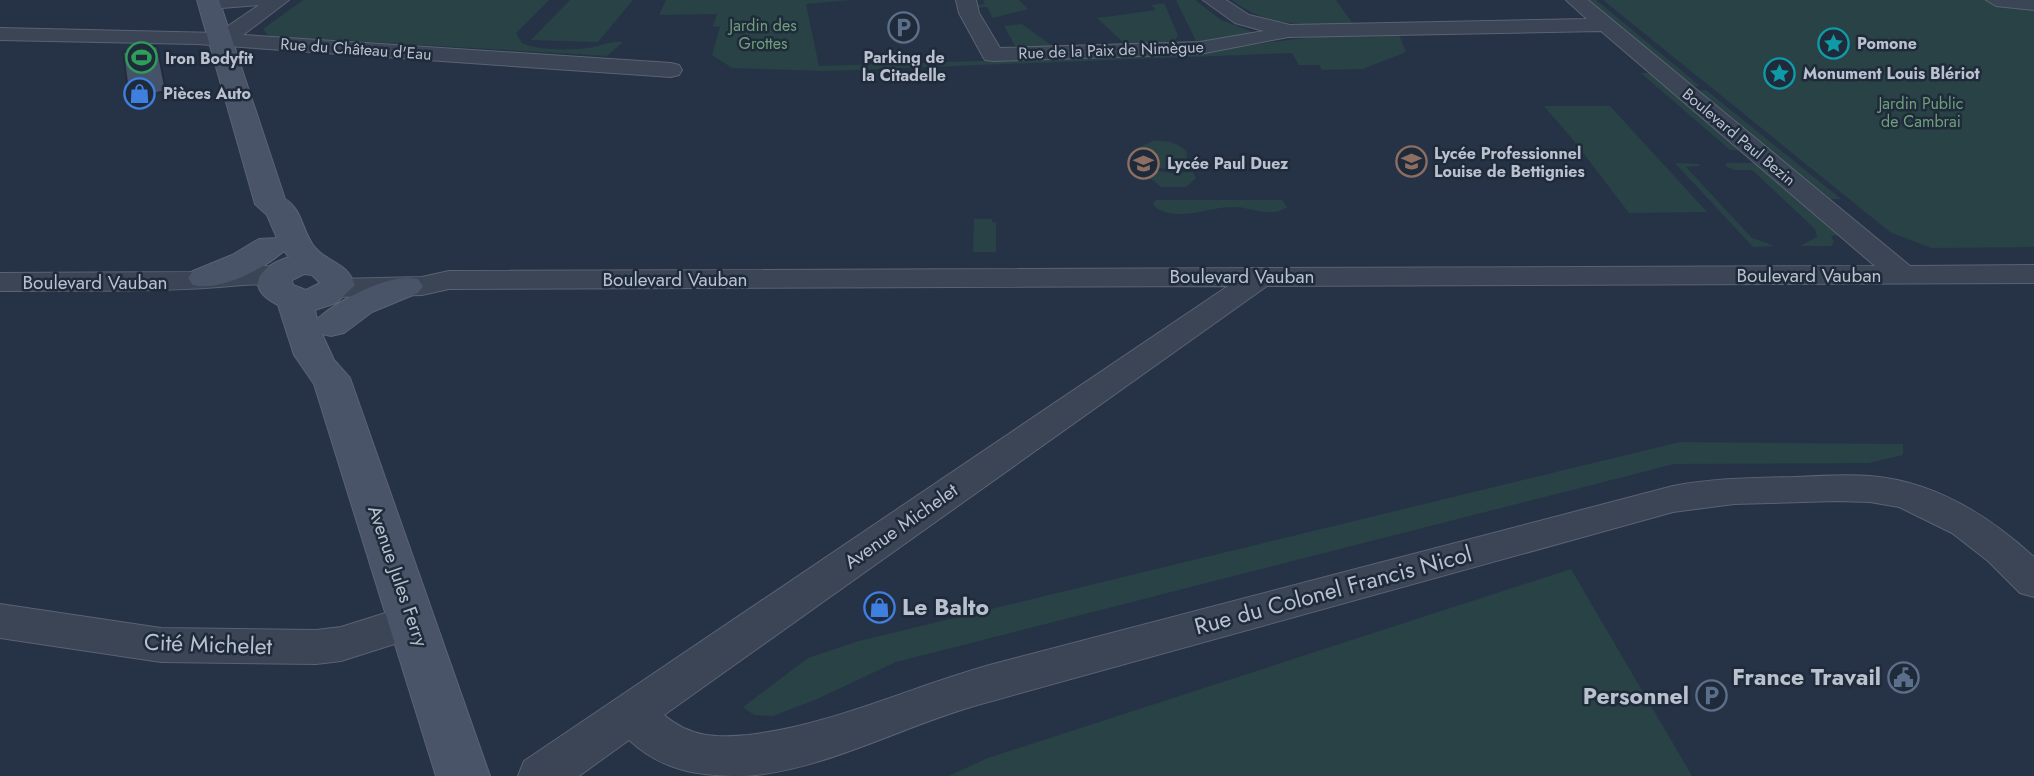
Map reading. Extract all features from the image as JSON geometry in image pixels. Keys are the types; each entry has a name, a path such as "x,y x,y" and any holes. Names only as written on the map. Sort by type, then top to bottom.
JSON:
{"main road":[{"name":"Avenue Jules Ferry","path":"208,1 271,204 281,210 296,245 303,283"},
{"name":"Avenue Jules Ferry","path":"271,204 267,209 265,221 303,283 337,360 337,367 331,377 414,621 463,776"},
{"path":"197,279 244,262 360,305 407,286"}],"street":[{"path":"208,1 255,0"},
{"path":"222,40 279,0"},
{"name":"Rue de la Paix de Nimègue","path":"966,0 969,13 993,55 1200,47 1269,37 1290,31"},
{"name":"Rue de la Paix de Nimègue","path":"1213,0 1242,19 1290,31 1605,24"},
{"name":"Boulevard Paul Bezin","path":"1576,0 1902,274"},
{"path":"1996,0 2034,4"},
{"name":"Rue du Château d'Eau","path":"0,34 222,40 671,70"},
{"name":"Boulevard Vauban","path":"303,283 429,275 449,280 2034,274"},
{"path":"1162,276 1201,319"},
{"name":"Avenue Michelet","path":"541,776 1262,276"},
{"name":"Boulevard Vauban","path":"0,282 197,279"},
{"name":"Boulevard Vauban","path":"407,286 432,285 449,280"},
{"name":"Rue du Colonel Francis Nicol","path":"630,714 676,750 694,756 747,763 777,759 824,745 911,707 953,693 1673,499 1714,492 1859,489 1894,492 1931,505 1969,525 1999,547 2034,582"},
{"name":"Cité Michelet","path":"0,621 161,645 316,647 341,644 414,621"}],"green space":[{"path":"303,0 549,0 516,33 522,43 546,49 564,49 623,42 607,56 269,36 263,29"},
{"path":"570,0 633,0 598,42 531,40"},
{"name":"Jardin des Grottes","path":"666,0 851,0 806,4 819,66 1163,55 1313,37 1399,35 1406,52 1363,69 1322,70 1319,65 1299,65 1292,53 826,71 732,68 712,55 720,27 713,26 717,14 659,15"},
{"path":"983,0 1019,0 1028,9 993,18 987,7 974,8 972,5 985,4"},
{"path":"1176,0 1195,0 1221,20 1263,36 1197,43"},
{"path":"1232,0 1336,0 1353,24 1305,24 1274,20 1245,9"},
{"path":"1586,0 1596,0 1700,86 1690,86"},
{"name":"Jardin Public de Cambrai","path":"1603,0 2034,0 2034,247 1931,248 1890,232"},
{"path":"1164,3 1178,35 1175,40 1166,44 1126,45 1097,18 1156,10 1151,5"},
{"path":"1022,24 1051,45 1052,49 1018,51 1004,26"},
{"path":"1641,73 1653,73 1743,150 1730,150"},
{"path":"1706,90 1841,199 1831,199 1695,91"},
{"path":"1544,106 1610,106 1707,212 1629,213"},
{"path":"1153,141 1172,142 1180,146 1187,152 1186,162 1189,167 1167,169 1140,165 1138,148"},
{"path":"1675,163 1699,164 1686,167 1752,238 1775,246 1753,247"},
{"path":"1727,163 1756,163 1840,235 1831,236 1834,242 1831,246 1800,246 1817,237 1815,229 1752,170 1735,170 1725,166"},
{"path":"1142,169 1172,173 1193,172 1196,178 1186,187 1161,187 1142,176"},
{"path":"1156,200 1282,200 1287,207 1274,212 1233,207 1175,214 1156,208 1153,203"},
{"path":"974,219 992,219 992,222 996,223 996,252 973,252"},
{"path":"1680,442 1903,444 1903,455 1869,463 1674,464 896,662 817,699 773,716 754,715 743,707 808,658 859,641"},
{"path":"1571,569 1692,776 948,776 988,758"}],"building":[{"path":"157,46 166,91 129,99 123,52"}],"place":[{"name":"Parking de la Citadelle","path":"904,28"},
{"name":"Pomone","path":"1834,43"},
{"name":"Iron Bodyfit","path":"142,58"},
{"name":"Monument Louis Blériot","path":"1780,73"},
{"name":"Pièces Auto","path":"140,93"},
{"name":"Lycée Professionnel Louise de Bettignies","path":"1411,162"},
{"name":"Lycée Paul Duez","path":"1144,163"},
{"name":"Le Balto","path":"879,607"},
{"name":"France Travail","path":"1904,677"},
{"name":"Personnel","path":"1712,696"}]}
